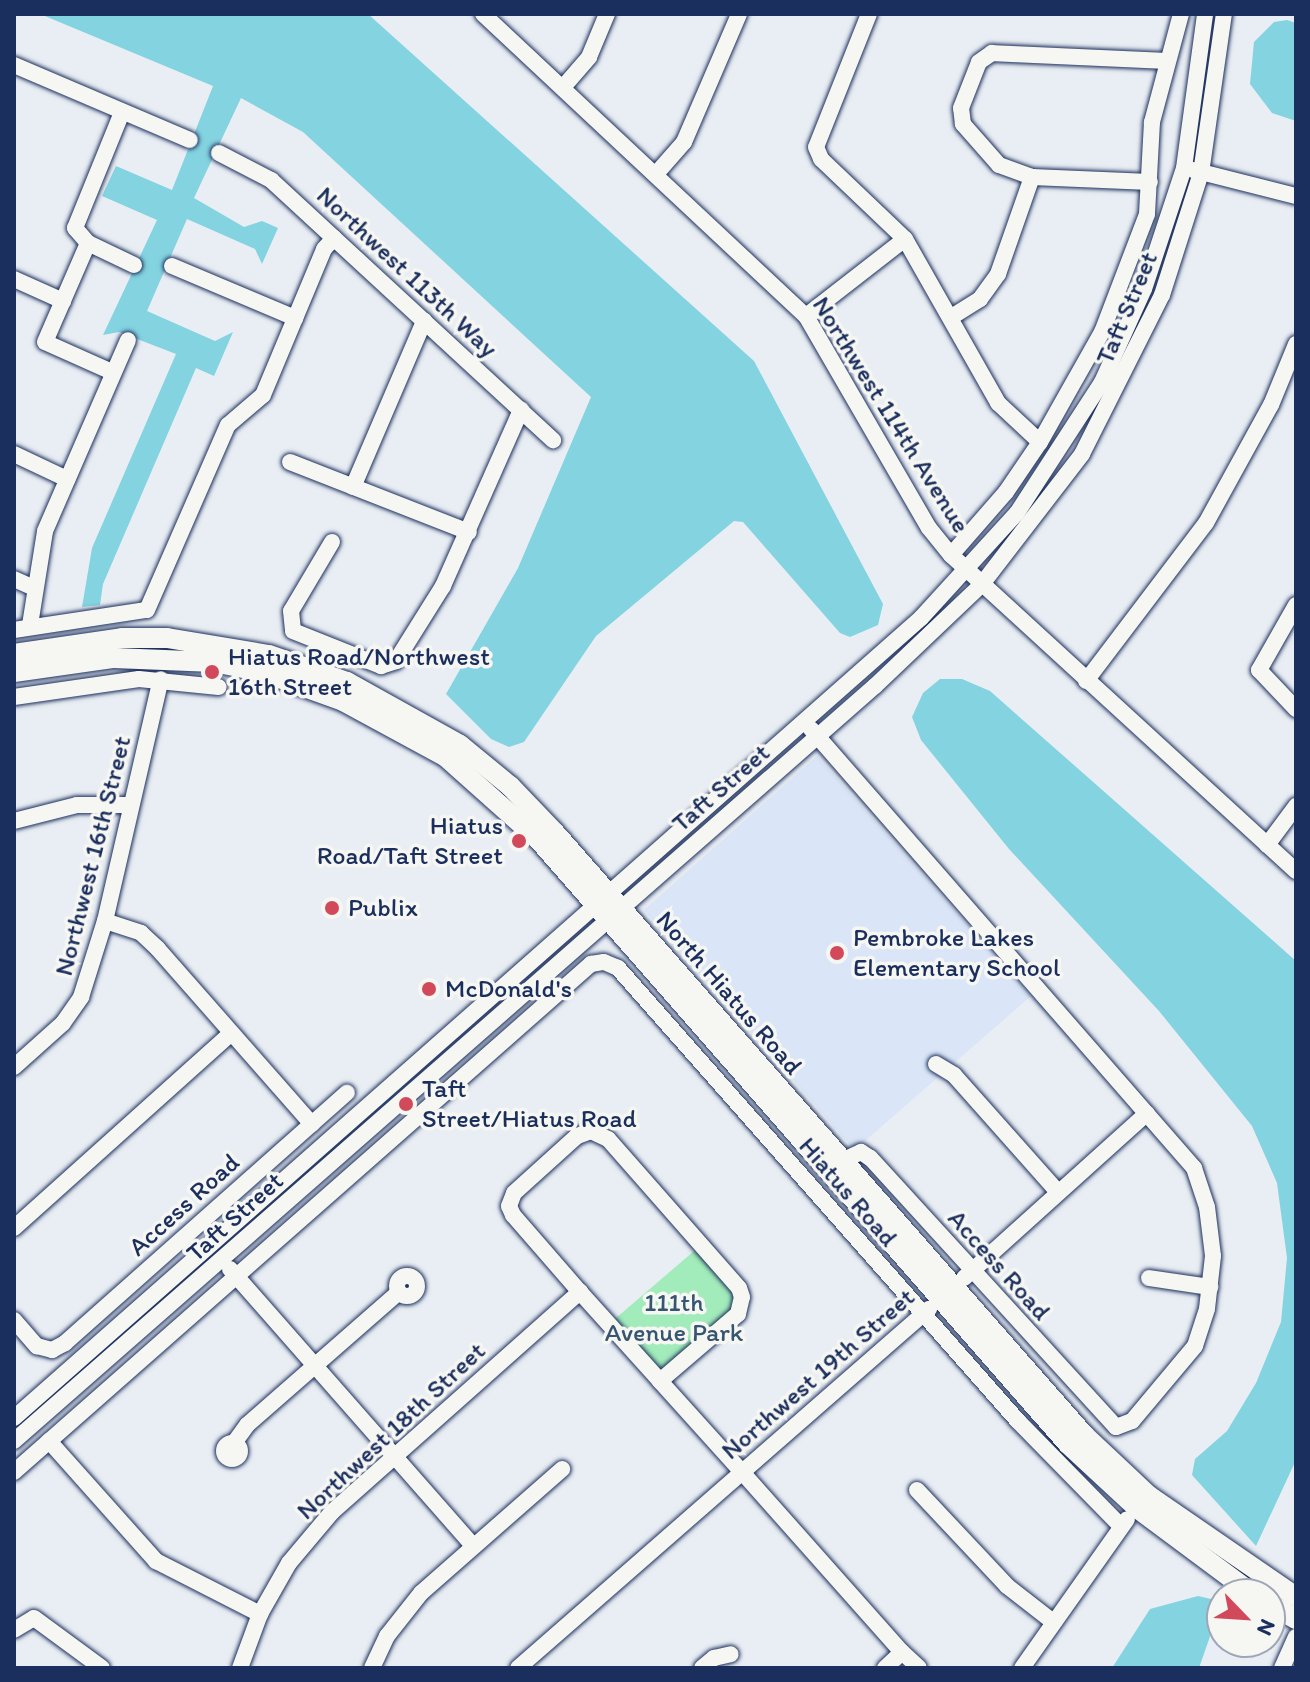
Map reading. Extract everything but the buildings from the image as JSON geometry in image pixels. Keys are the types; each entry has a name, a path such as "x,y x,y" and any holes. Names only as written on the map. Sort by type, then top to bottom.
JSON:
{"main road":[{"name":"North Hiatus Road","path":"14,654 67,642 167,638 269,655 345,691 394,724 493,795 608,908 947,1293"},
{"name":"North Hiatus Road","path":"14,672 114,658 202,661 345,691"},
{"name":"North Hiatus Road","path":"693,1005 842,1161 1068,1444 1234,1578"},
{"name":"North Hiatus Road","path":"1143,1502 1296,1597"}],"street":[{"name":"Northwest 114th Avenue","path":"483,14 565,85 806,316 929,528 951,555 1296,871"},
{"path":"565,85 589,57 607,14"},
{"path":"656,174 684,142 739,14"},
{"path":"869,14 816,147 821,159 905,239 953,316 998,403 1040,442"},
{"path":"951,555 1006,492 1040,442 1102,332 1147,214 1152,122 1165,61 1180,33 1181,14"},
{"name":"Taft Street","path":"14,1441 490,1023 744,775 968,571 1017,513 1102,382 1144,289 1184,168 1205,14"},
{"name":"Taft Street","path":"14,1418 478,1009 757,789 982,584 1082,454 1118,391 1162,295 1201,173 1224,14"},
{"path":"1150,182 1032,177 999,165 963,124 961,108 979,62 992,53 1165,61"},
{"path":"14,65 190,140"},
{"path":"122,112 75,228 88,243 134,265"},
{"name":"Northwest 113th Way","path":"219,153 271,180 553,440"},
{"path":"1184,168 1296,196"},
{"path":"953,316 980,299 998,274 1032,177"},
{"path":"128,340 45,531 34,588 22,627 141,614 161,586 228,425 263,395 324,249 334,238"},
{"path":"806,316 905,239"},
{"path":"88,243 45,342 112,372"},
{"path":"172,266 295,318"},
{"path":"14,279 63,301"},
{"path":"353,487 424,321"},
{"path":"1086,681 1206,523 1271,405 1296,344"},
{"path":"1102,382 1118,391"},
{"path":"332,542 291,611 289,623 303,637 357,659 381,666 396,661 469,532 521,410"},
{"path":"14,454 67,479"},
{"path":"290,462 469,532"},
{"path":"14,579 34,588"},
{"path":"1296,605 1259,670 1296,709"},
{"path":"345,691 357,659"},
{"path":"14,672 16,696 161,679 219,687"},
{"name":"Northwest 16th Street","path":"15,1063 63,1023 81,997 105,921 161,679"},
{"path":"805,722 1194,1168 1207,1207 1210,1287 1149,1278"},
{"path":"744,775 757,789"},
{"path":"14,821 77,805 131,805"},
{"path":"1267,845 1296,806"},
{"path":"105,921 141,933 158,949 312,1124"},
{"name":"Taft Street","path":"14,1472 591,964 604,962"},
{"name":"Hiatus Road","path":"604,962 618,968 1077,1486 1120,1525"},
{"path":"478,1009 490,1023"},
{"path":"14,1228 231,1033"},
{"path":"936,1064 954,1075 1058,1192"},
{"path":"396,1081 408,1095"},
{"name":"Access Road","path":"14,1320 25,1337 52,1350 347,1093"},
{"name":"Northwest 19th Street","path":"518,1668 971,1272 1147,1113"},
{"path":"660,1381 738,1314 742,1297 608,1139 591,1131 577,1136 514,1193 509,1206 580,1292 902,1652 919,1668"},
{"name":"Access Road","path":"842,1161 861,1152 870,1158 971,1272 1116,1427 1132,1421 1178,1373 1195,1346 1210,1287"},
{"path":"192,1230 317,1365 472,1544"},
{"path":"234,1443 399,1292"},
{"name":"Northwest 18th Street","path":"240,1668 260,1614 289,1563 332,1512 580,1292"},
{"path":"49,1441 156,1561 260,1614"},
{"path":"372,1668 387,1636 421,1593 472,1544 562,1469"},
{"path":"917,1490 1007,1586 1052,1621"},
{"path":"1022,1668 1120,1525 1143,1502"},
{"path":"14,1630 34,1618 102,1668"},
{"path":"1282,1668 1296,1637"},
{"path":"885,1668 902,1652"},
{"path":"702,1668 714,1658 731,1654"}],"shaded area":[{"name":"Pembroke Lakes Elementary School","path":"817,756 1031,996 858,1147 851,1146 644,910"}],"green space":[{"name":"111th Avenue Park","path":"701,1245 739,1288 738,1314 660,1381 609,1324"}],"water":[{"path":"40,14 368,14 754,361 883,604 878,625 850,637 840,633 743,522 734,521 596,636 524,742 509,747 491,739 446,694 518,568 591,397 303,132 241,98 194,198 244,227 262,221 278,228 262,264 255,249 187,219 147,311 215,341 233,332 214,376 196,368 103,584 100,605 82,607 92,548 176,354 119,332 103,335 157,220 102,196 116,166 172,190 213,86"},
{"path":"1287,20 1296,23 1296,121 1272,113 1250,84 1254,42 1274,22"},
{"path":"940,679 962,679 990,691 1296,961 1296,1460 1256,1546 1192,1475 1195,1459 1227,1431 1256,1383 1281,1322 1287,1258 1277,1183 1252,1126 1159,1011 1009,849 921,740 912,717 923,693"},
{"path":"1198,1596 1206,1598 1206,1648 1199,1668 1112,1668 1150,1609"}],"place":[{"name":"Hiatus Road/Northwest 16th Street","path":"212,672"},
{"name":"Hiatus Road/Taft Street","path":"519,841"},
{"name":"Publix","path":"332,908"},
{"name":"Pembroke Lakes Elementary School","path":"837,953"},
{"name":"McDonald's","path":"429,989"},
{"name":"Taft Street/Hiatus Road","path":"406,1104"}]}
